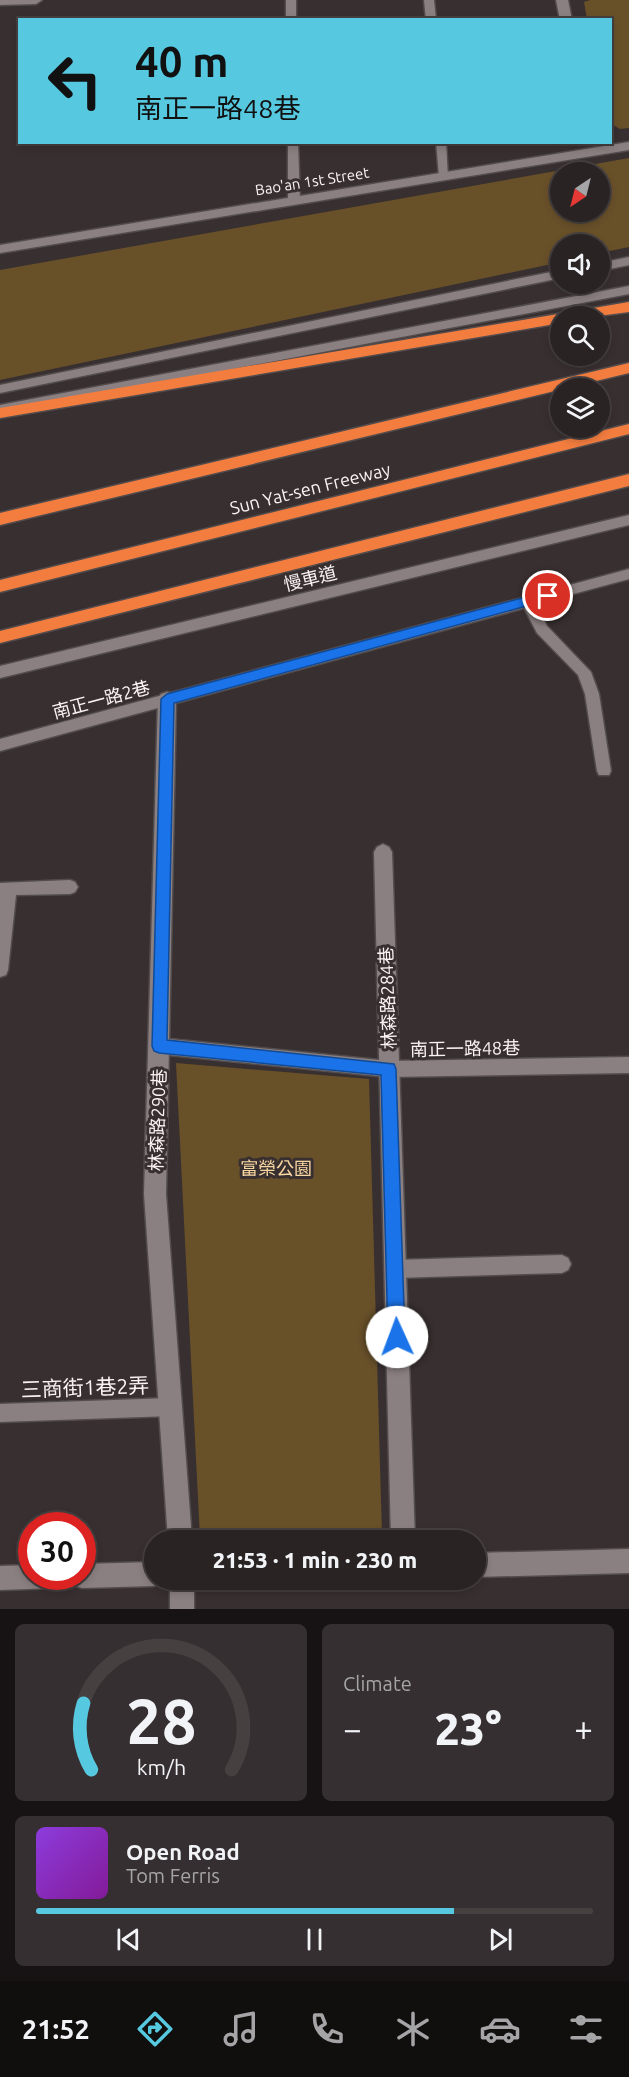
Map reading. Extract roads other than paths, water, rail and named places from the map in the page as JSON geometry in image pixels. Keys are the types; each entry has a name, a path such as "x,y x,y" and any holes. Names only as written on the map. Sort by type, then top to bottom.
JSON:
{"highway":[{"path":"610,310 629,307"},
{"path":"0,411 550,320"},
{"path":"0,519 629,368"},
{"name":"Sun Yat-sen Freeway","path":"0,586 629,429"},
{"path":"0,637 629,480"}],"street":[{"path":"0,1 36,0"},
{"path":"562,0 566,18"},
{"name":"Bao'an 1st Street","path":"0,249 444,176 592,147 629,146"},
{"name":"林森路290巷","path":"167,699 155,1194 179,1530"},
{"name":"林森路284巷","path":"382,852 403,1530"},
{"path":"486,1565 629,1561"},
{"path":"96,1576 144,1574"},
{"path":"0,1578 18,1577"},
{"path":"182,1590 182,1609"}],"lane":[{"path":"291,0 291,18"},
{"path":"429,0 431,18"},
{"path":"293,144 294,201"},
{"path":"441,144 444,176"},
{"path":"610,265 629,261"},
{"path":"0,389 399,305 550,276"},
{"path":"0,411 629,290"},
{"name":"慢車道","path":"0,672 629,520"},
{"name":"南正一路2巷","path":"0,745 629,574"},
{"path":"528,601 542,629 584,672 592,694 604,771"},
{"path":"0,970 4,888 70,887"},
{"name":"南正一路48巷","path":"159,1046 389,1069 629,1065"},
{"path":"395,1269 562,1263"},
{"name":"三商街1巷2弄","path":"0,1413 171,1407"}],"park label":[{"name":"富榮公園","path":"276,1168"}]}
